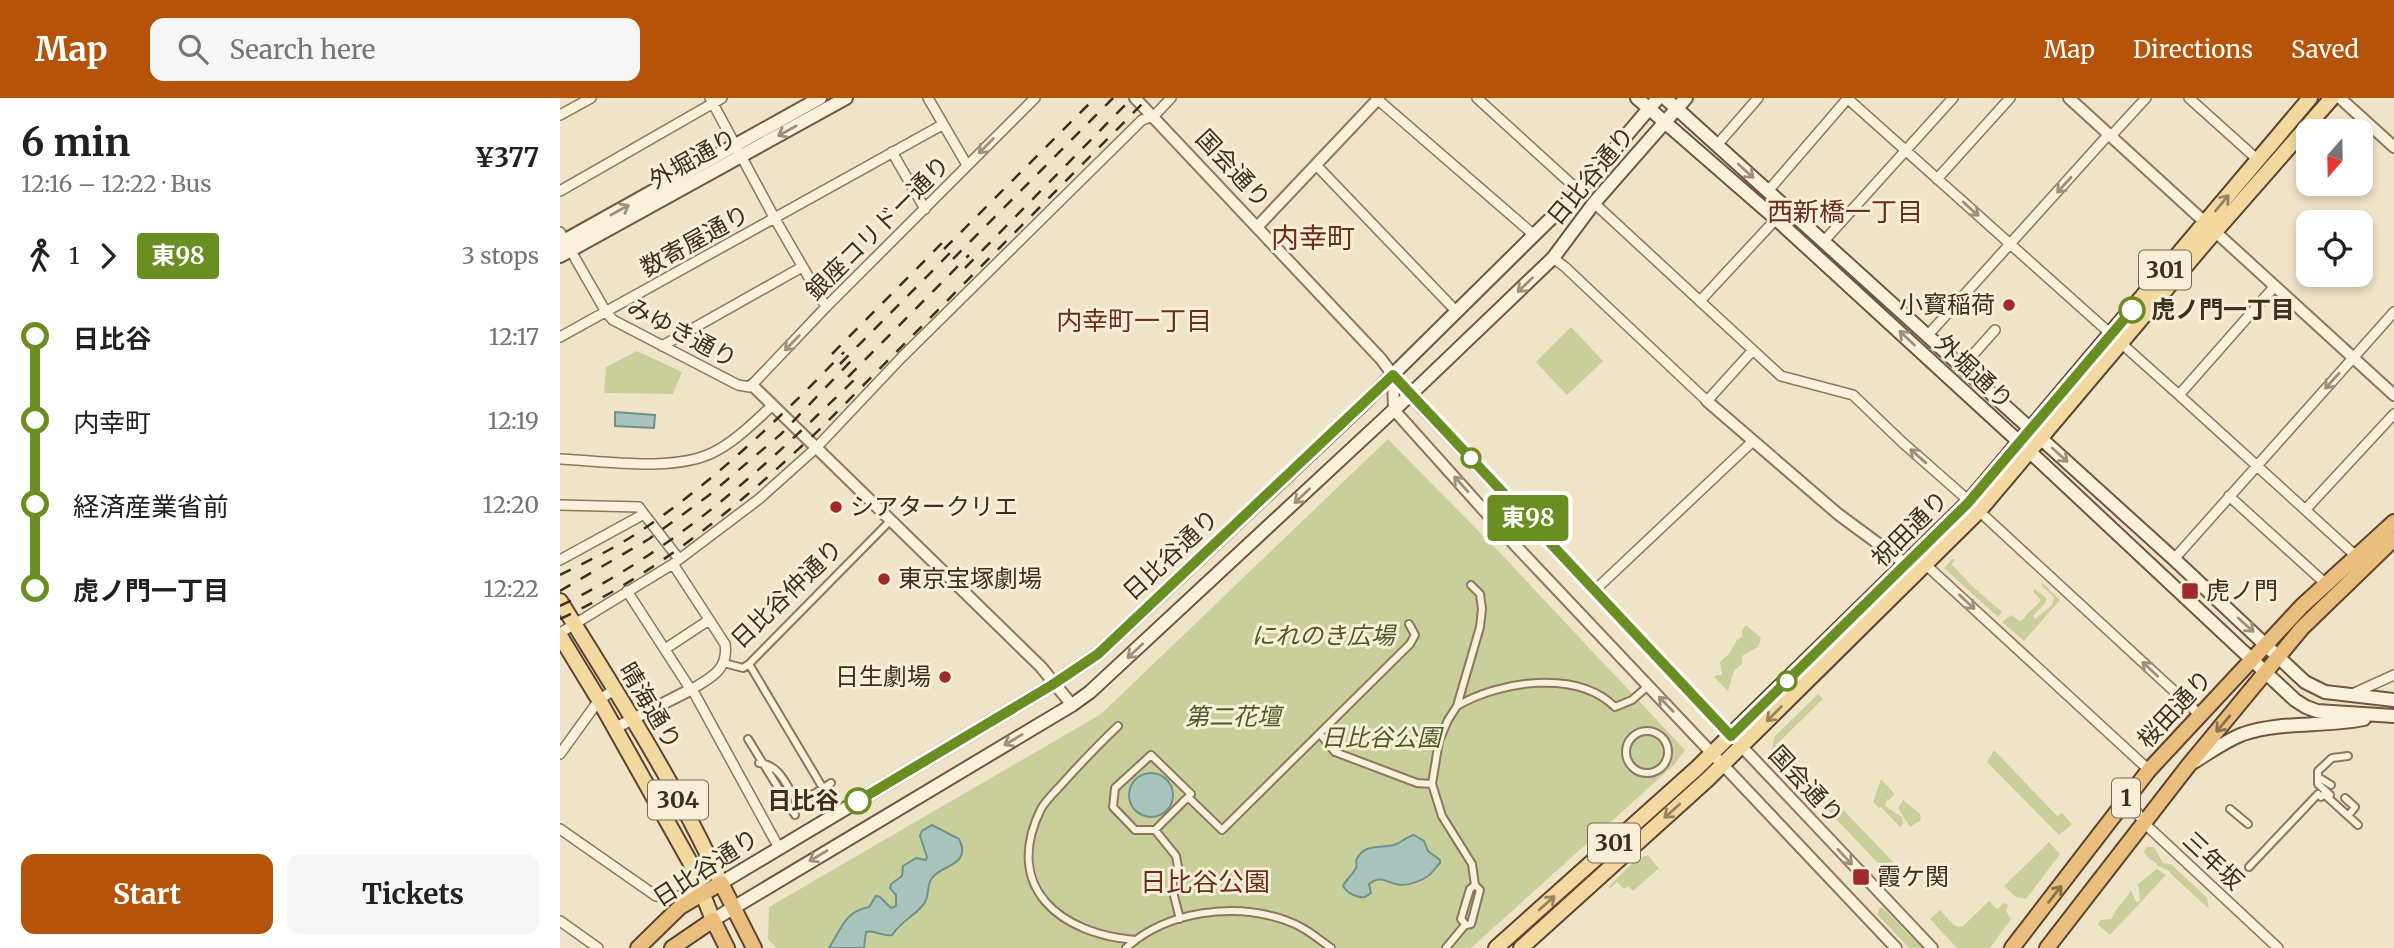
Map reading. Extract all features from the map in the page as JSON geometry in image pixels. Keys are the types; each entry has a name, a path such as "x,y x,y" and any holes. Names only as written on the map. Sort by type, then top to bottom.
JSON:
{"highway":[{"name":"桜田通り","path":"2012,948 2149,770 2266,644 2394,522"},
{"name":"桜田通り","path":"2047,948 2188,766 2302,628 2394,539"},
{"name":"晴海通り","path":"721,883 754,948"},
{"name":"日比谷通り","path":"638,948 664,921 721,883"},
{"name":"晴海通り","path":"713,920 727,948"},
{"name":"日比谷通り","path":"672,948 713,920"}],"main road":[{"name":"外堀通り","path":"739,152 820,98"},
{"name":"外堀通り","path":"563,244 846,98"},
{"name":"外堀通り","path":"1637,98 1653,103 1665,122 1776,219 2306,708 2388,716"},
{"name":"外堀通り","path":"1665,98 2036,433 2305,682 2325,692 2394,699"},
{"name":"日比谷通り","path":"713,920 1090,692 1394,410 1553,258 1594,203 1686,98"},
{"name":"祝田通り","path":"2211,226 2258,160 2310,98"},
{"name":"祝田通り","path":"1521,948 1718,759 1974,506 2211,226 2332,98"},
{"name":"日比谷通り","path":"721,883 1055,684 1098,654 1393,375 1534,236 1579,191 1653,103"},
{"name":"晴海通り","path":"560,601 633,719 708,853 721,883"},
{"name":"晴海通り","path":"560,635 690,862 713,920"},
{"path":"2188,766 2242,734 2268,728 2333,724 2388,716"},
{"name":"祝田通り","path":"1496,948 1718,759"}],"street":[{"path":"560,116 591,98"},
{"path":"928,98 967,165"},
{"name":"銀座コリドー通り","path":"751,386 1035,98"},
{"name":"国会通り","path":"1135,98 1258,226 1410,394 1932,948"},
{"path":"560,635 676,561 758,499 816,448 902,357 1142,120 1154,116 1171,98"},
{"path":"1477,98 1579,191"},
{"path":"1717,145 1758,98"},
{"path":"1768,191 1848,98 2357,557"},
{"path":"1824,241 1952,98"},
{"path":"1937,178 2010,98"},
{"path":"2069,98 2394,395"},
{"path":"1928,335 2146,98"},
{"path":"2189,98 2258,160"},
{"path":"2340,98 2394,147"},
{"path":"1258,226 1378,99 1534,236"},
{"path":"560,191 715,100 739,152 826,307"},
{"name":"数寄屋通り","path":"560,337 942,125"},
{"path":"892,152 925,209"},
{"path":"1317,166 1456,311"},
{"path":"1594,203 1781,376 1853,395 2200,715"},
{"path":"1700,301 1776,219"},
{"name":"みゆき通り","path":"563,244 613,320 738,385 751,386"},
{"path":"1553,258 1752,442 1838,514 1915,564 2149,770"},
{"path":"662,346 802,267"},
{"path":"2179,395 2275,286"},
{"path":"2174,559 2394,312"},
{"path":"1962,367 1995,330"},
{"path":"1707,401 1753,351"},
{"path":"1393,375 1394,410"},
{"path":"751,386 1041,667 1072,705"},
{"path":"560,459 656,463 693,459 712,453 730,442 773,405"},
{"name":"国会通り","path":"1394,410 1515,545 1896,948"},
{"path":"2306,509 2394,414"},
{"path":"1595,590 1752,442"},
{"path":"2229,496 2326,584"},
{"path":"560,505 639,507 676,561 725,644 724,663"},
{"path":"560,560 643,513"},
{"name":"日比谷仲通り","path":"615,729 691,690 712,677 724,663 743,668 750,664 891,520"},
{"path":"1446,948 1465,925 1471,924 1480,890 1475,885 1472,864 1442,816 1432,784 1439,741 1457,706 1473,654 1482,609 1480,594 1471,585"},
{"path":"627,591 691,690 779,848"},
{"path":"665,649 709,620"},
{"path":"1188,797 1222,830 1410,644 1415,635 1409,624"},
{"path":"750,664 830,800"},
{"path":"2347,696 2394,675"},
{"path":"1457,706 1501,688 1540,683 1584,690 1606,698 1615,707 1628,702 1648,686"},
{"path":"560,754 598,700 615,690"},
{"path":"1118,726 1042,807 1030,845 1030,862 1039,894 1063,919 1096,934 1135,940"},
{"path":"1646,731 1661,737 1668,752 1667,760 1661,769 1646,774 1630,766 1625,752 1631,737 1646,731"},
{"path":"1320,734 1335,752 1417,783 1432,784"},
{"path":"748,739 795,815"},
{"path":"1151,755 1191,794 1155,830 1135,830 1113,807 1115,788 1151,755"},
{"path":"2348,756 2332,758 2318,771 2318,780 2358,825"},
{"path":"759,763 776,768 798,804 831,783"},
{"path":"774,795 774,787 782,778"},
{"path":"2318,780 2328,787"},
{"path":"2249,867 2318,794 2321,797 2324,794 2341,805 2355,807 2349,814"},
{"name":"三年坂","path":"2127,797 2144,823 2278,948"},
{"path":"2230,809 2248,824"},
{"path":"560,829 656,896 674,897 703,893"},
{"path":"1155,830 1176,856 1178,867 1173,881 1173,892 1180,919"},
{"path":"1126,948 1135,940 1180,919 1206,912 1235,911 1284,920 1306,929 1331,948"},
{"path":"560,921 598,948"}],"green space":[{"path":"1571,327 1603,361 1567,395 1536,362"},
{"path":"637,351 682,372 673,394 604,393 606,367"},
{"name":"日比谷公園","path":"1388,439 1503,556 1685,750 1675,764 1471,948 776,948 768,939 769,907 1101,714"},
{"path":"1955,559 1952,565 2002,612 1998,617 1944,568"},
{"path":"2041,582 2060,600 2024,641 2002,622 2011,615 2020,621 2025,618 2040,602 2033,592 2035,589 2046,598 2046,602 2033,616 2035,619 2052,605 2054,597"},
{"path":"1746,625 1761,638 1758,647 1742,656 1742,664 1734,671 1728,691 1714,677 1722,675 1720,662 1742,637 1742,630"},
{"path":"1818,694 1823,699 1776,745 1817,791 1813,795 1771,752 1775,736"},
{"path":"1994,750 2057,816 2062,813 2072,824 2059,835 1987,762"},
{"path":"1881,779 1895,794 1887,799 1885,806 1902,817 1903,824 1900,827 1873,802"},
{"path":"1831,797 1896,865 1888,874 1823,805"},
{"path":"1903,800 1920,814 1921,820 1910,827 1898,808"},
{"path":"2049,842 2060,854 2026,899 2016,897 2004,886"},
{"path":"2147,847 2154,847 2163,863 2171,864 2207,898 2209,909 2170,871 2157,866 2148,858 2144,851"},
{"path":"1648,855 1663,874 1658,869 1633,891 1628,886 1624,889 1617,882 1610,889 1608,887 1637,859"},
{"path":"2157,869 2166,875 2110,935 2098,925 2100,920 2112,919 2131,890 2136,902 2140,901 2138,884"},
{"path":"1989,901 1997,909 2004,903 2008,905 2006,911 2011,919 1990,948 1957,948 1930,919 1940,910 1955,926 1962,927"},
{"path":"1879,908 1883,908 1922,948 1909,948 1877,914"}],"water":[{"path":"615,412 655,415 654,428 615,426"},
{"path":"1151,773 1166,780 1173,795 1166,810 1151,817 1136,810 1129,795 1136,780"},
{"path":"932,825 959,839 962,855 959,860 932,878 921,908 892,935 866,932 864,948 829,948 849,917 869,907 876,896 891,908 896,906 896,895 890,888 891,884 902,876 903,866 916,858 926,860 920,836 922,831"},
{"path":"1414,835 1424,841 1428,851 1440,860 1428,876 1404,885 1385,880 1374,881 1369,884 1371,893 1365,897 1356,896 1345,889 1343,886 1355,870 1361,853 1369,848 1397,844"}],"railway":[{"path":"944,249 1095,98"},
{"path":"953,259 1113,98"},
{"path":"965,268 1132,98"},
{"path":"560,619 596,601 665,558 761,483 821,428 1148,98"},
{"path":"832,354 948,237"},
{"path":"840,364 956,247"},
{"path":"848,377 969,255"},
{"path":"560,575 638,533 675,507 775,421 844,352"},
{"path":"560,591 649,539 708,496 781,434 851,361"},
{"path":"560,606 644,558 719,503 755,473 859,375"}],"bus line":[{"name":"東98","path":"858,801 1074,672 1098,654 1393,375 1731,736 1968,503 2132,310"}],"place":[{"name":"小寳稲荷","path":"2009,305"},
{"name":"虎ノ門一丁目","path":"2132,310"},
{"name":"シアタークリエ","path":"836,507"},
{"name":"東京宝塚劇場","path":"884,579"},
{"name":"虎ノ門","path":"2190,591"},
{"name":"日生劇場","path":"945,677"},
{"name":"日比谷","path":"858,801"},
{"name":"霞ケ関","path":"1861,877"}],"district":[{"name":"西新橋一丁目","path":"1845,212"},
{"name":"内幸町","path":"1313,238"},
{"name":"内幸町一丁目","path":"1134,321"},
{"name":"日比谷公園","path":"1205,882"}],"park label":[{"name":"にれのき広場","path":"1323,636"},
{"name":"第二花壇","path":"1233,717"}]}
